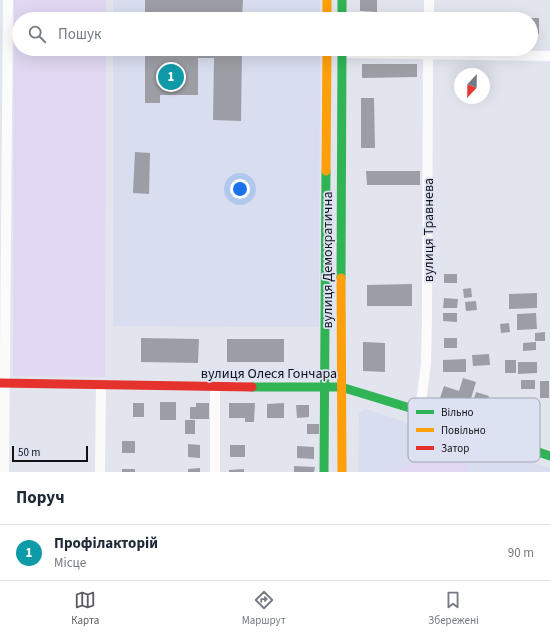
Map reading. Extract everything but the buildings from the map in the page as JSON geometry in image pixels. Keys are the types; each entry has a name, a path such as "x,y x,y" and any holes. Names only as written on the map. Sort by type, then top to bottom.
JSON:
{"street":[{"path":"4,472 4,56 8,0"},
{"path":"327,0 327,12"},
{"path":"342,0 342,12"},
{"path":"429,0 429,12"},
{"name":"вулиця Демократична","path":"324,472 327,56"},
{"name":"вулиця Демократична","path":"342,56 342,472"},
{"name":"вулиця Травнева","path":"422,398 426,363 427,320 428,56"},
{"path":"538,56 550,56"},
{"name":"вулиця Олеся Гончара","path":"3,383 101,386 341,387 408,407"},
{"path":"100,472 101,386"},
{"path":"215,387 215,472"},
{"name":"вулиця Олеся Гончара","path":"540,453 550,456"}],"shaded area":[{"path":"14,0 106,0 106,12 14,12"},
{"path":"113,0 320,0 320,12 113,12"},
{"path":"14,56 106,56 105,377 13,376"},
{"path":"113,56 320,56 319,327 113,326"},
{"path":"365,409 408,423 408,462 531,462 550,468 550,472 358,472 359,413"},
{"path":"411,462 464,462 469,469 464,472 396,472"}],"traffic: fast":[{"path":"342,0 342,12"},
{"path":"341,278 342,56"},
{"path":"324,472 326,171"},
{"path":"252,387 341,387 408,407"},
{"path":"540,453 550,456"}],"traffic: slow":[{"path":"327,0 327,12"},
{"path":"326,171 327,56"},
{"path":"341,278 342,472"}],"traffic: jam":[{"path":"0,383 252,387"}],"place":[{"name":"Профілакторій","path":"171,77"}]}
